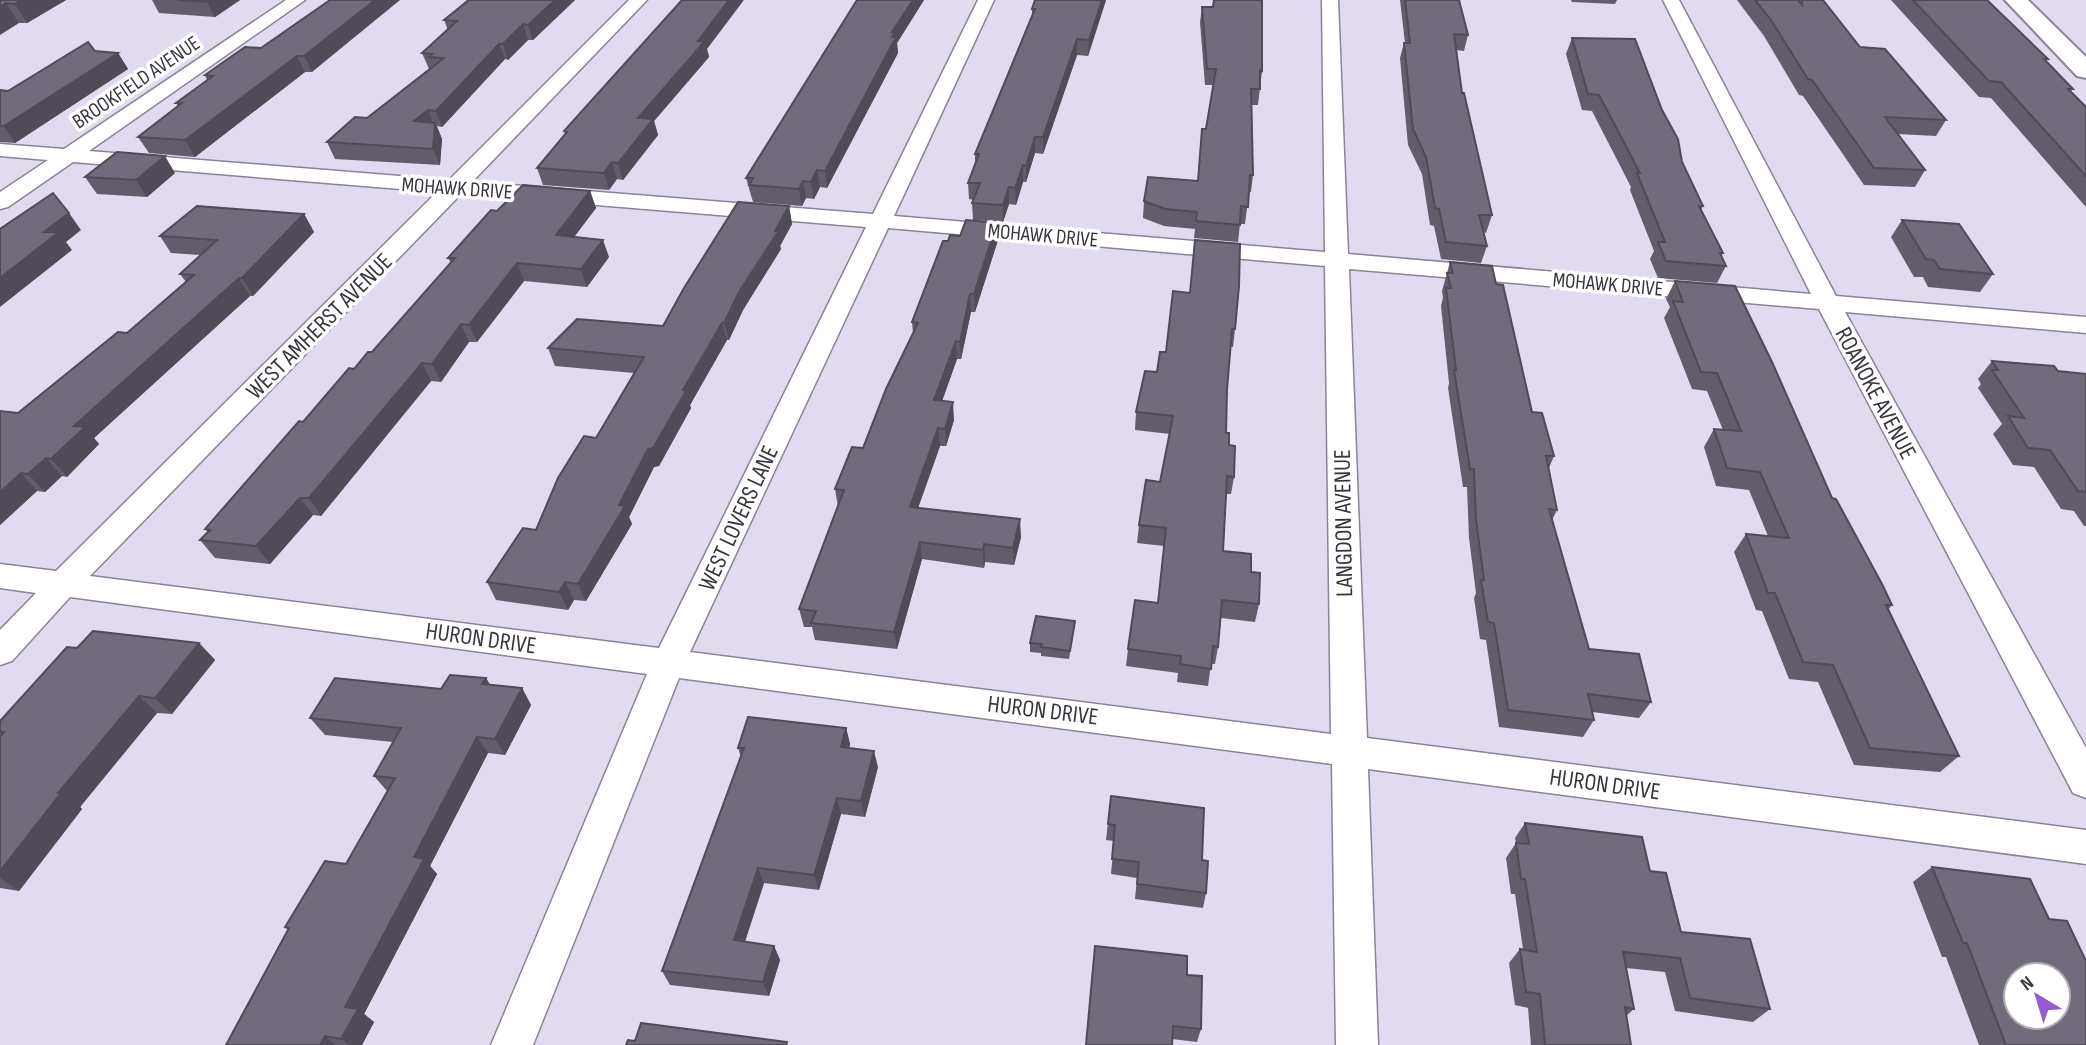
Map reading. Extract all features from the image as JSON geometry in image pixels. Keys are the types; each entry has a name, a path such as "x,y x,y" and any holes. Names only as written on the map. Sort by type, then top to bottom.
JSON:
{"street":[{"name":"BROOKFIELD AVENUE","path":"0,202 298,0"},
{"name":"WEST AMHERST AVENUE","path":"0,652 63,584 639,0"},
{"name":"WEST LOVERS LANE","path":"512,1045 668,664 986,0"},
{"name":"LANGDON AVENUE","path":"1330,0 1357,1045"},
{"name":"ROANOKE AVENUE","path":"1671,0 1827,302 2086,782"},
{"path":"2016,0 2086,71"},
{"name":"MOHAWK DRIVE","path":"0,150 879,220 2086,325"},
{"name":"HURON DRIVE","path":"0,576 2086,847"}],"building":[{"path":"0,0 21,0 0,7"},
{"path":"178,0 210,0 207,2"},
{"path":"330,0 375,0 304,56 297,56 185,140 138,137 182,103 176,103 213,76 205,75 245,47 261,48"},
{"path":"469,0 555,0 528,25 523,24 503,44 499,44 436,111 428,110 414,121 435,123 433,149 327,142 355,117 367,118 444,58 429,57 432,54 422,53 457,21 444,20"},
{"path":"682,0 729,0 698,41 705,41 638,118 653,119 618,163 612,162 604,173 537,168 567,132 564,131"},
{"path":"857,0 913,0 892,32 895,32 892,37 896,37 825,171 817,170 811,182 803,181 799,189 749,185 753,178 746,178"},
{"path":"1035,0 1102,0 1089,40 1077,39 1043,137 1035,137 1026,166 1023,165 1015,188 1009,187 1003,205 972,203 980,183 968,183 979,154 975,154 1035,9 1032,9"},
{"path":"1214,0 1262,0 1260,89 1251,89 1253,175 1250,175 1248,207 1241,206 1240,225 1196,221 1197,212 1165,209 1144,201 1148,177 1198,181 1202,129 1206,129 1216,69 1207,69 1202,7 1213,7"},
{"path":"1405,0 1459,0 1468,35 1454,34 1462,93 1492,215 1479,215 1487,246 1446,242 1439,209 1435,208 1426,157 1413,129 1404,43 1410,43"},
{"path":"1755,0 1798,0 1802,5 1802,0 1823,0 1860,47 1885,49 1946,120 1885,117 1925,170 1874,168 1812,80 1808,79 1771,20"},
{"path":"1913,0 1987,0 2048,59 2044,59 2086,107 2086,176 2001,82 1989,81"},
{"path":"1572,38 1635,39 1662,110 1678,139 1682,162 1703,206 1699,206 1723,253 1720,253 1726,266 1666,261 1658,242 1665,242 1637,173 1640,173 1599,95 1588,94"},
{"path":"88,42 95,51 118,53 4,126 0,126 0,90 8,91"},
{"path":"117,152 165,156 136,180 85,177"},
{"path":"523,185 590,191 556,235 603,240 581,269 517,263 469,325 461,324 432,364 422,363 309,498 300,498 256,546 200,540 210,530 205,529 299,421 303,422 349,368 354,369 368,352 372,352 455,258 448,258 491,210 497,211"},
{"path":"53,193 69,213 44,232 59,232 0,278 0,229"},
{"path":"738,202 789,206 775,231 778,232 739,292 653,448 648,449 619,505 625,506 578,584 565,582 559,592 487,582 523,528 536,530 558,478 584,436 596,438 644,357 548,348 577,319 663,326"},
{"path":"197,206 304,214 242,278 74,426 85,427 51,459 46,458 28,474 21,473 0,492 0,411 18,413 118,332 127,333 194,275 180,274 217,240 160,236"},
{"path":"966,220 997,223 974,294 970,294 960,342 956,341 934,400 953,402 945,429 938,428 910,507 1020,519 1013,548 984,544 983,550 920,542 894,632 811,623 816,611 799,609 844,490 835,489 852,447 863,448 886,389 918,323 912,322 943,241 948,241 950,235 960,236"},
{"path":"1902,220 1959,224 1993,274 1940,269 1934,260 1926,259"},
{"path":"1195,240 1240,244 1239,286 1227,390 1226,433 1229,433 1229,445 1235,446 1234,477 1227,476 1223,551 1251,554 1251,572 1260,573 1259,604 1222,600 1218,647 1213,646 1211,669 1180,664 1181,656 1128,649 1135,600 1158,603 1166,528 1139,525 1146,480 1160,482 1173,416 1136,412 1145,371 1157,372 1160,352 1166,352 1173,291 1190,293"},
{"path":"1450,262 1492,266 1496,284 1503,285 1532,412 1542,413 1554,456 1546,456 1557,510 1549,509 1589,649 1639,654 1651,702 1588,694 1594,720 1508,710 1494,623 1488,622 1481,580 1484,580 1476,520 1474,469 1470,469 1454,370 1446,288 1451,288 1447,273 1453,273"},
{"path":"1675,281 1735,286 1832,498 1836,499 1882,584 1892,605 1886,605 1959,756 1870,748 1833,665 1803,662 1775,593 1768,593 1746,534 1789,538 1760,472 1727,468 1714,429 1741,431 1717,373 1701,372 1673,301 1683,302"},
{"path":"1992,361 2054,366 2058,371 2086,374 2086,492 2078,491 2050,450 2028,448 2008,416 2024,418 1992,370 1998,370"},
{"path":"1036,616 1075,621 1070,651 1030,643"},
{"path":"93,631 199,643 155,698 139,696 58,793 61,793 0,871 0,737 4,732 0,732 0,721 67,647 77,648"},
{"path":"450,675 486,678 482,684 522,688 495,739 477,737 414,857 424,859 345,1007 358,1009 341,1039 325,1036 320,1045 226,1045 289,928 285,927 325,861 346,864 395,778 374,776 401,728 310,718 335,678 441,689"},
{"path":"748,717 846,728 841,747 874,751 861,801 837,798 814,875 758,868 734,940 774,946 763,982 662,971 744,748 738,748"},
{"path":"1111,796 1204,808 1202,860 1208,861 1206,893 1137,884 1139,862 1112,859 1115,825 1108,824"},
{"path":"1525,823 1642,837 1650,871 1666,873 1681,932 1750,939 1770,1009 1690,998 1680,958 1623,952 1634,1009 1625,1007 1631,1045 1545,1045 1540,994 1526,992 1520,949 1537,952 1516,843 1529,844"},
{"path":"1932,867 2030,879 2049,919 2067,921 2086,961 2086,1045 2006,1045 1967,943 1963,943"},
{"path":"1095,946 1187,956 1187,975 1202,976 1201,1029 1173,1026 1172,1045 1086,1045"},
{"path":"641,1023 787,1042 786,1045 626,1045 628,1040 635,1041"}]}
